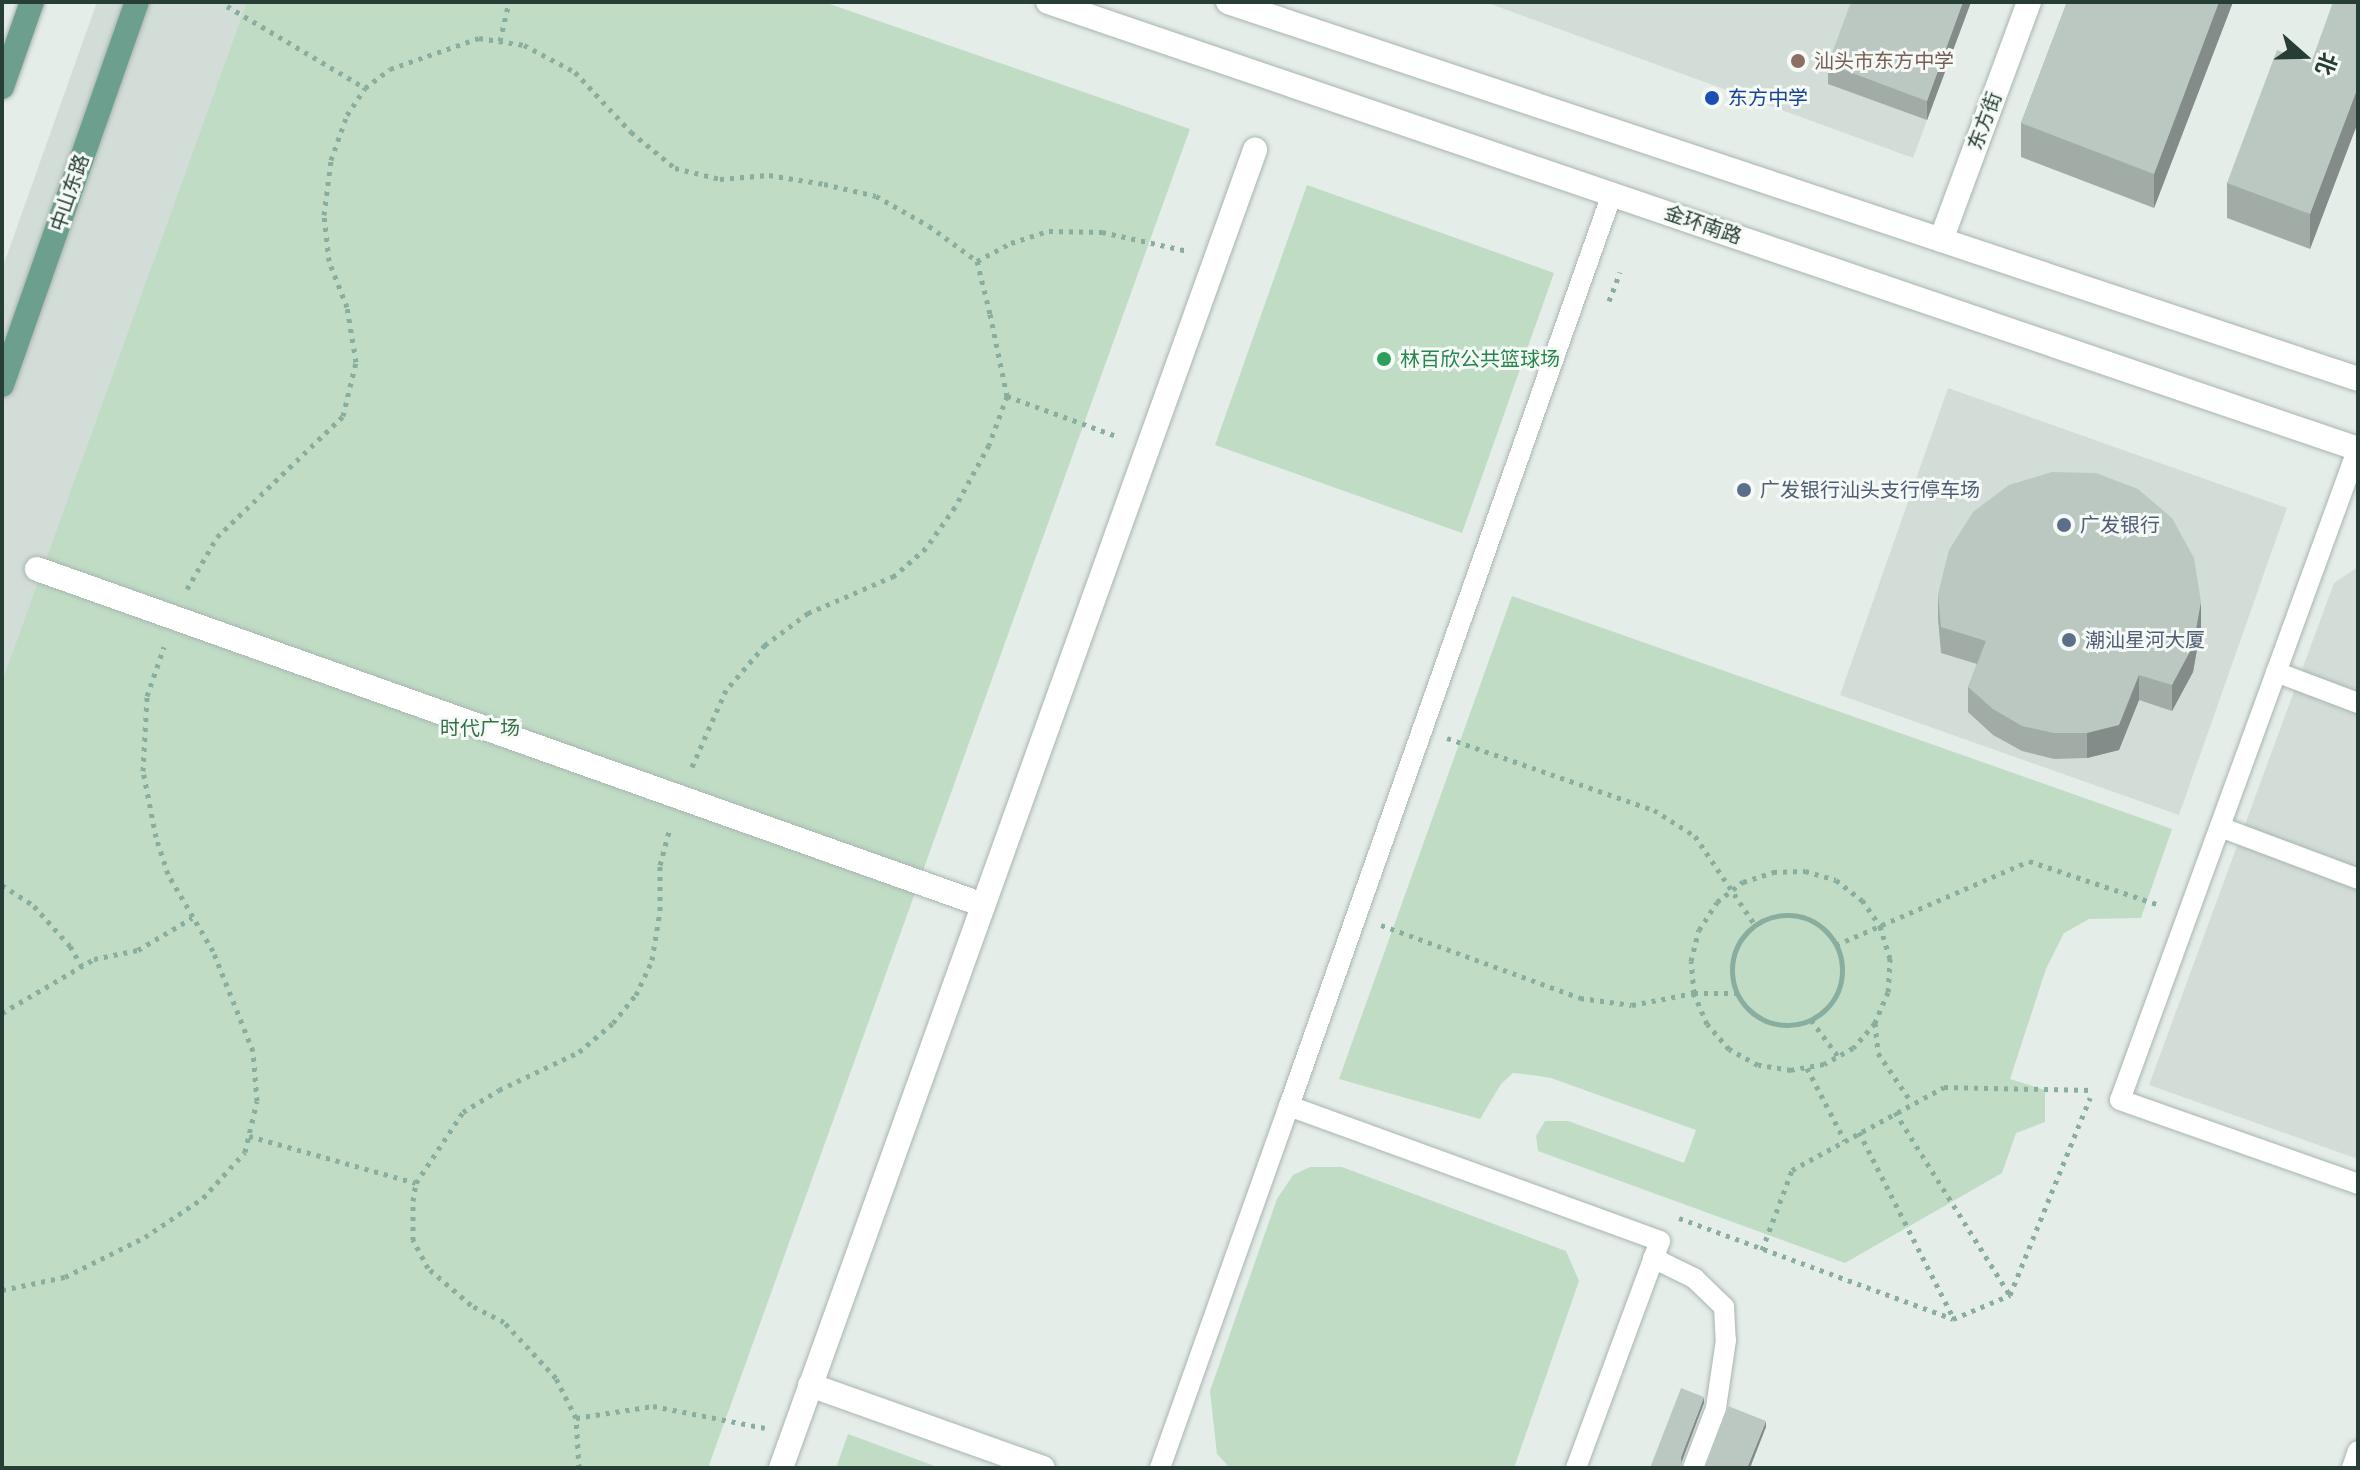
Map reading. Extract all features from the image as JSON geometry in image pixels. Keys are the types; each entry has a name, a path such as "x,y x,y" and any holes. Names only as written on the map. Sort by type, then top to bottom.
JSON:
{"main road":[{"path":"2,87 32,2"},
{"name":"中山东路","path":"2,385 137,2"}],"street":[{"name":"金环南路","path":"1048,2 2358,448"},
{"path":"1228,2 2358,379"},
{"name":"东方街","path":"1941,240 2029,2"},
{"path":"781,1468 1255,150"},
{"path":"37,569 983,905"},
{"path":"810,1385 1043,1468"}],"lane":[{"path":"1160,1468 1612,194"},
{"path":"2358,448 2120,1100 2358,1184"},
{"path":"2276,672 2358,703"},
{"path":"2220,827 2358,879"},
{"path":"1289,1106 1660,1241 1576,1468"},
{"path":"1653,1258 1694,1278 1724,1307 1726,1340 1716,1408 1693,1468"},
{"path":"2352,1468 2358,1451"}],"path":[{"path":"500,41 509,2"},
{"path":"227,6 365,88"},
{"path":"2,1290 65,1277 145,1237 203,1198 245,1152 257,1101 253,1051 213,951 168,874 156,837 143,771 147,696 174,618 198,567 217,537 343,416 356,362 347,307 329,261 324,215 331,160 347,115 365,88 390,69 479,38 524,45 575,72 631,132 675,168 720,179 769,175 876,196 929,226 977,261 1007,396 989,445 955,507 926,548 894,576 808,613 765,645 726,690 677,797 660,865 660,911 652,960 636,995 613,1023 579,1052 499,1090 463,1112 416,1183 413,1240 428,1268 471,1305 504,1322 556,1378 576,1418 579,1468"},
{"path":"977,261 1011,243 1049,231 1102,232 1216,258"},
{"path":"1603,316 1620,272"},
{"path":"1007,396 1147,447"},
{"path":"1440,752 1451,723"},
{"path":"1445,738 1654,810 1695,836 1755,925"},
{"path":"1836,945 2029,861 2161,905"},
{"path":"1805,871 1836,880 1862,900 1880,926 1890,958 1888,992 1875,1023 1853,1048 1807,1068 1791,1070 1758,1065 1729,1049 1707,1024 1694,993 1691,961 1699,930 1717,902 1743,882 1773,872 1805,871"},
{"path":"2,885 34,906 70,946 82,967"},
{"path":"2156,920 2167,891"},
{"path":"1375,940 1385,911"},
{"path":"1791,914 1810,919 1825,930 1836,945 1842,962 1841,980 1825,1010 1811,1020 1794,1025 1760,1018 1747,1008 1737,993 1732,974 1734,956 1742,938 1755,925 1791,914"},
{"path":"2,1013 94,959 138,950 192,918"},
{"path":"1380,925 1580,998 1632,1005 1694,993 1737,993"},
{"path":"1811,1020 1838,1056"},
{"path":"1875,1023 1878,1053 1912,1103"},
{"path":"1807,1068 1845,1141"},
{"path":"1669,1215 1953,1319 2010,1295 2098,1076"},
{"path":"1762,1250 1792,1170 1944,1087 2093,1090"},
{"path":"1895,1112 2010,1295"},
{"path":"1859,1132 1953,1319"},
{"path":"249,1136 416,1183"},
{"path":"576,1418 653,1406 746,1422 792,1436"}],"shaded area":[{"path":"97,2 349,2 2,988 2,269"},
{"name":"汕头市东方中学","path":"1485,2 1971,2 1913,158"},
{"path":"1948,388 2287,508 2179,815 1840,695"},
{"path":"2358,567 2358,1159 2149,1085 2334,583"}],"green space":[{"name":"时代广场","path":"247,2 824,2 1190,129 708,1468 2,1468 2,682"},
{"name":"林百欣公共篮球场","path":"1307,185 1554,273 1462,533 1215,445"},
{"path":"1512,596 2172,829 2141,918 2089,919 2064,933 2046,969 2010,1079 2045,1090 2045,1122 2016,1133 2002,1173 1845,1263 1538,1151 1536,1136 1545,1121 1568,1121 1684,1163 1696,1130 1551,1078 1532,1075 1513,1073 1501,1084 1480,1119 1339,1079"},
{"path":"1310,1167 1342,1167 1566,1251 1579,1281 1514,1468 1230,1468 1217,1454 1210,1391 1277,1199 1293,1175"},
{"path":"848,1434 940,1468 836,1468"}],"building":[{"path":"1851,2 1963,2 1927,101 1828,64"},
{"path":"2067,2 2219,2 2154,174 2021,123"},
{"path":"2333,2 2358,2 2358,87 2310,214 2227,183 2277,50 2311,63"},
{"name":"潮汕星河大厦","path":"2052,472 2096,473 2138,489 2172,518 2194,558 2201,602 2193,646 2172,685 2139,675 2119,725 2087,733 2054,733 2022,726 1993,709 1968,687 1986,641 1941,627 1938,594 1949,550 1973,512 2009,485"},
{"path":"1681,1388 1704,1397 1681,1457 1682,1468 1650,1468"},
{"path":"1728,1406 1766,1421 1747,1468 1703,1468 1705,1467"}],"place":[{"name":"汕头市东方中学","path":"1798,61"},
{"name":"东方中学","path":"1712,98"},
{"name":"林百欣公共篮球场","path":"1384,359"},
{"name":"广发银行汕头支行停车场","path":"1744,490"},
{"name":"广发银行","path":"2064,525"},
{"name":"潮汕星河大厦","path":"2069,640"}]}
